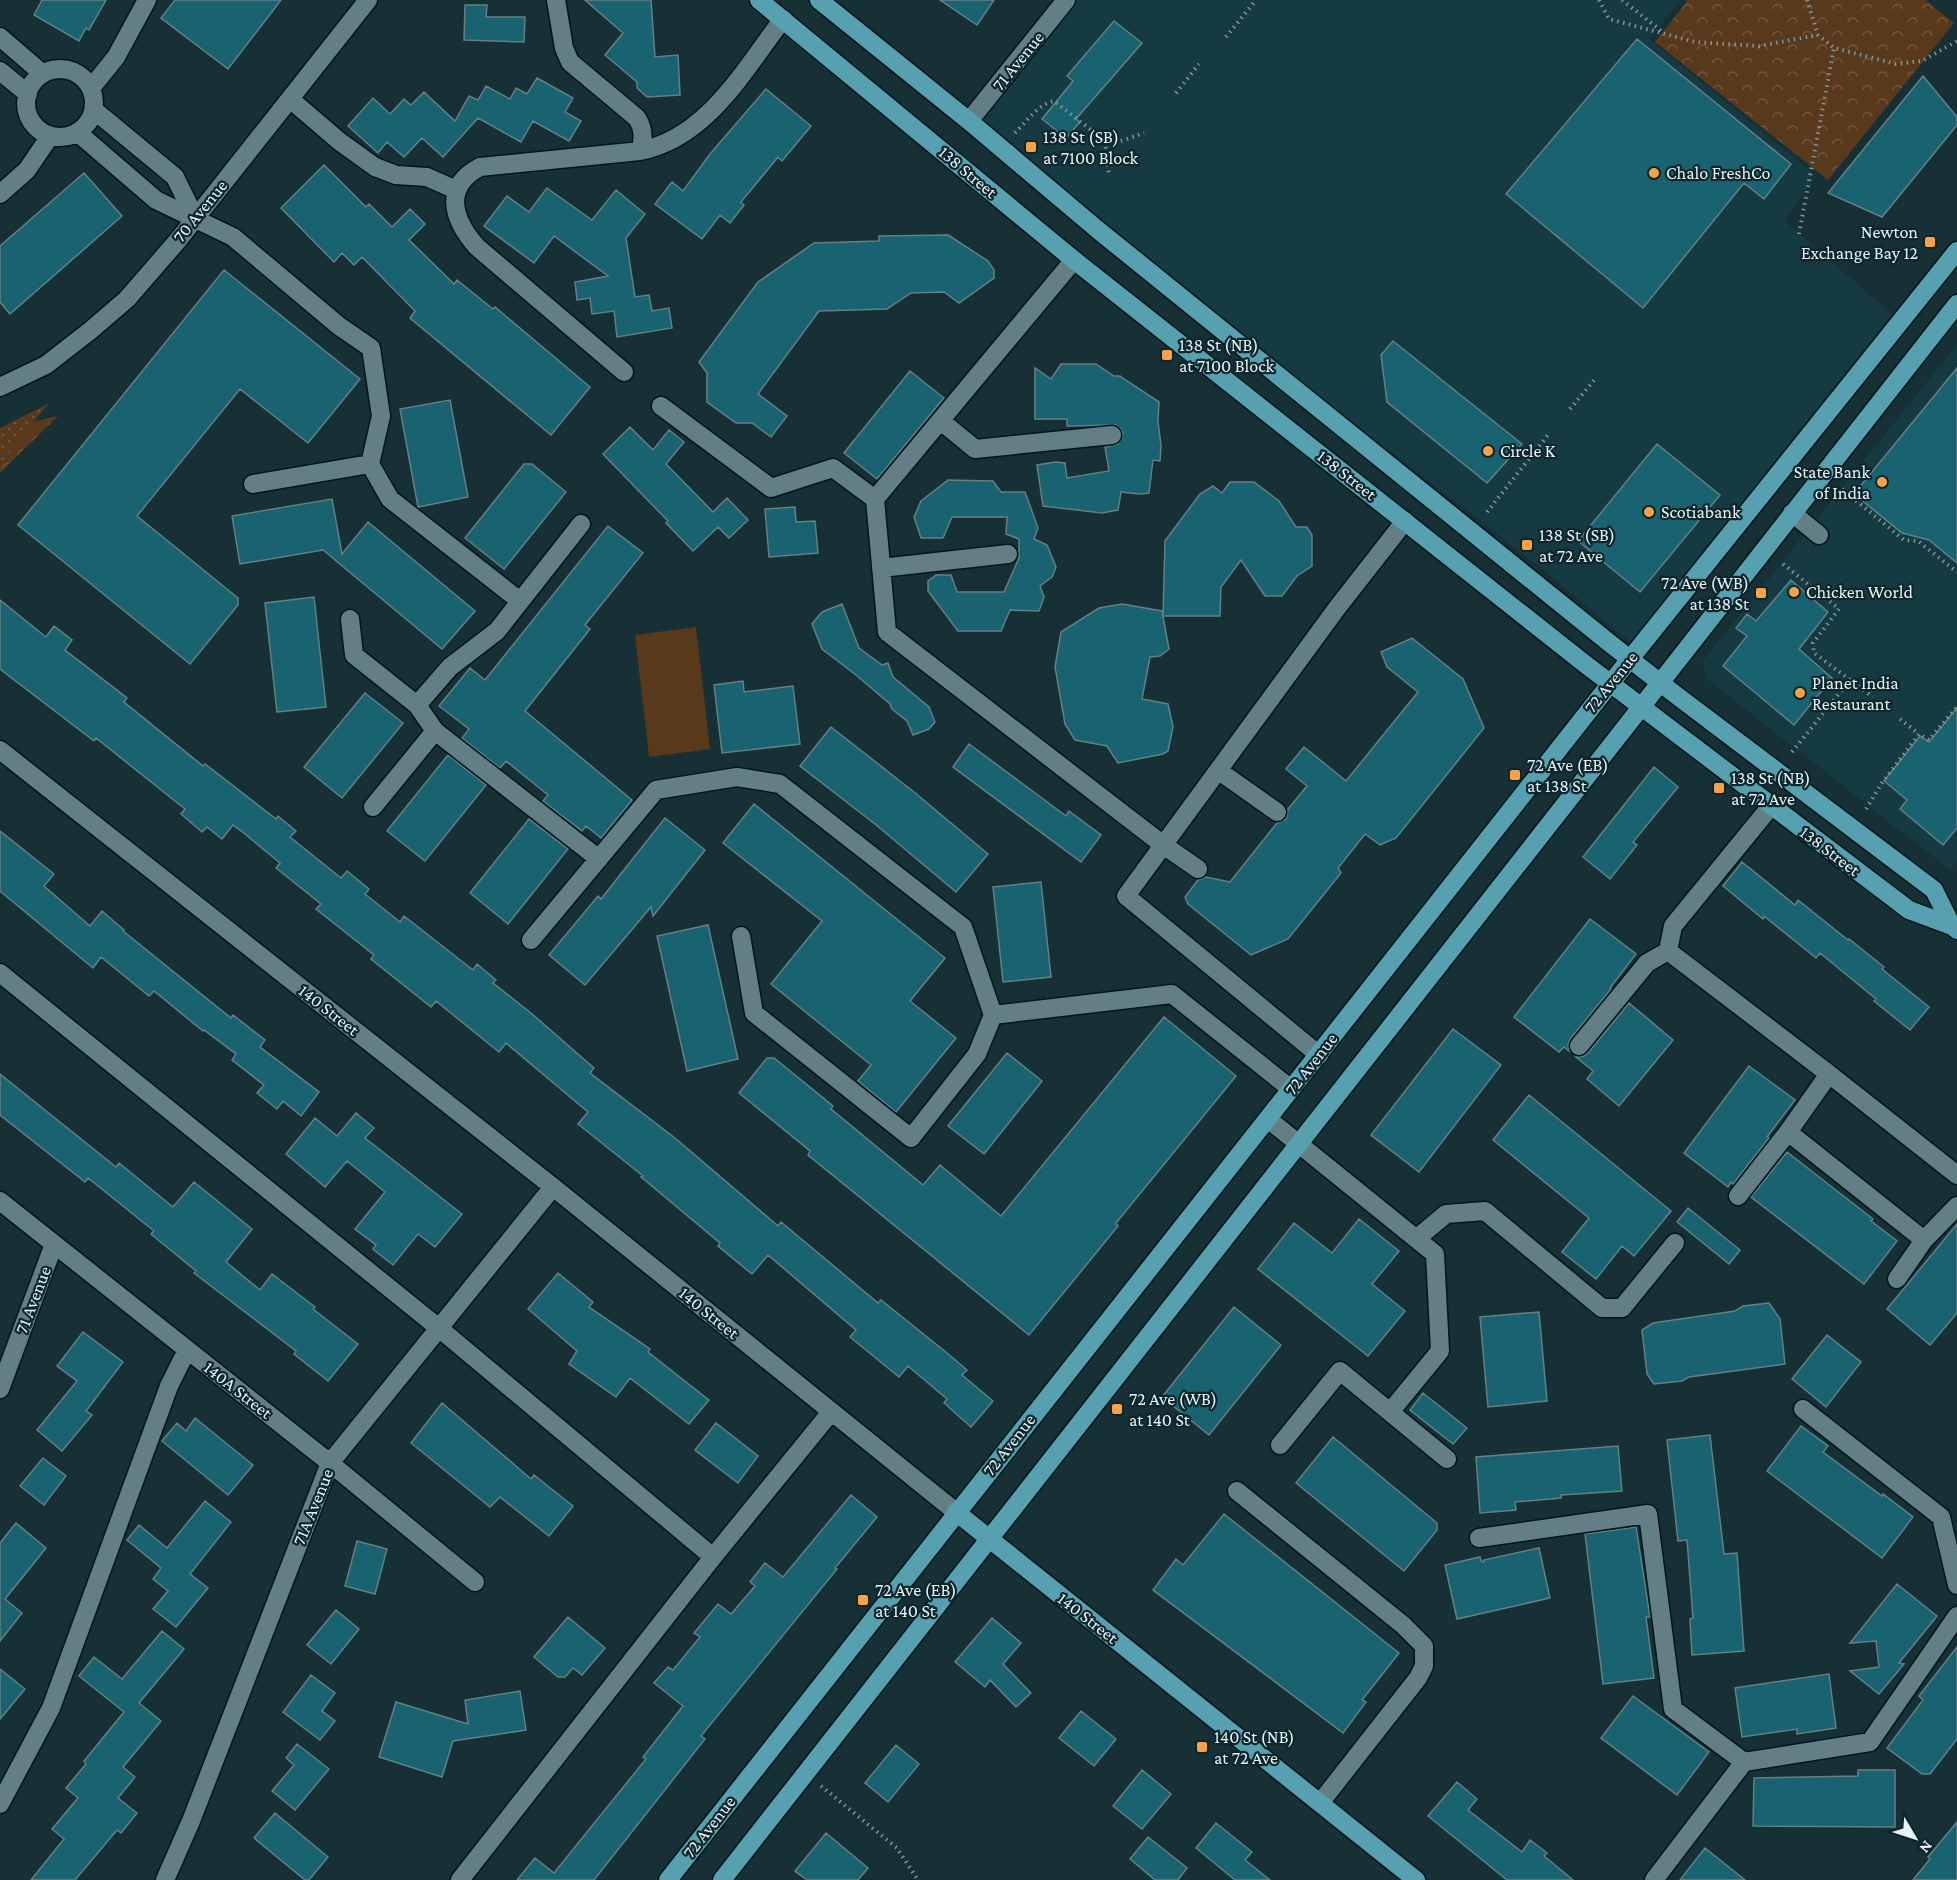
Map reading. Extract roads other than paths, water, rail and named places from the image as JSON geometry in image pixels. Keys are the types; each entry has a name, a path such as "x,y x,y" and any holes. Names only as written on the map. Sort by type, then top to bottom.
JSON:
{"main road":[{"name":"138 Street","path":"759,0 1074,260 1406,520 1610,684 1909,910 1955,925"},
{"name":"138 Street","path":"819,0 969,121 1098,230 1630,659 1934,890 1955,925"},
{"name":"72 Avenue","path":"668,1880 1610,684 1957,251"},
{"name":"72 Avenue","path":"722,1880 990,1540 1659,681 1957,304"},
{"name":"140 Street","path":"956,1512 1416,1880"}],"street":[{"path":"91,88 116,57 147,0"},
{"name":"70 Avenue","path":"0,387 46,365 127,299 195,218 368,0"},
{"path":"556,0 566,55 577,68 642,124 640,151"},
{"name":"71 Avenue","path":"969,121 1066,0"},
{"path":"624,372 477,247 456,213 456,190 468,174 480,167 640,151 676,139 707,115 724,97 783,19"},
{"path":"0,37 43,74"},
{"path":"65,69 76,72 91,88 94,110 90,121 77,132 62,137 50,136 40,131 32,123 27,113 28,94 34,81 43,74 65,69"},
{"path":"0,70 28,94"},
{"path":"290,99 339,141 375,167 396,175 427,177 456,190"},
{"path":"94,110 175,177 195,218"},
{"path":"77,132 156,200 233,237 339,326 371,348 381,416 370,464 390,499 520,601"},
{"path":"0,194 27,170 50,136"},
{"path":"1074,260 875,499 887,632 1162,844 1198,869"},
{"path":"661,406 771,488 833,468 875,499"},
{"path":"941,421 975,449 1112,435"},
{"path":"253,484 370,464"},
{"path":"1792,513 1819,535"},
{"path":"1318,1055 1126,896 1162,844 1220,771 1337,608 1406,520"},
{"path":"417,705 450,668 497,631 581,524"},
{"path":"881,568 1008,554"},
{"path":"350,619 354,655 417,705 435,731 599,859"},
{"path":"374,807 435,731"},
{"name":"140 Street","path":"0,750 553,1187 956,1512"},
{"path":"1220,771 1277,812"},
{"path":"531,940 656,790 737,777 780,784 963,927 993,1015 977,1054 911,1138 754,1012 741,936"},
{"path":"1579,1046 1647,963 1668,951 1673,926 1771,806"},
{"path":"1668,951 1829,1074 1957,1176"},
{"path":"0,973 440,1329 713,1557"},
{"path":"993,1015 1172,994 1291,1089"},
{"path":"1738,1196 1788,1132 1829,1074"},
{"path":"1268,1119 1435,1254 1440,1351 1389,1412"},
{"path":"1788,1132 1924,1240"},
{"name":"71A Avenue","path":"165,1880 191,1821 330,1463 553,1187"},
{"name":"140A Street","path":"0,1200 330,1463 475,1582"},
{"path":"1897,1279 1924,1240 1957,1206"},
{"path":"1416,1239 1446,1214 1485,1211 1602,1308 1622,1308 1675,1243"},
{"name":"71 Avenue","path":"0,1389 54,1244"},
{"path":"0,1804 51,1708 169,1386 187,1350"},
{"path":"1280,1445 1340,1371 1447,1459"},
{"path":"1803,1409 1941,1517 1957,1585"},
{"path":"460,1880 713,1557 831,1412"},
{"path":"1237,1491 1403,1625 1424,1646 1424,1666 1418,1678 1320,1803"},
{"path":"1479,1538 1648,1514 1673,1710 1744,1762"},
{"path":"1654,1880 1744,1762 1870,1742 1957,1616"}],"place":[{"name":"138 St (SB) at 7100 Block","path":"1031,147"},
{"name":"Chalo FreshCo","path":"1654,173"},
{"name":"Newton Exchange Bay 12","path":"1930,242"},
{"name":"138 St (NB) at 7100 Block","path":"1167,355"},
{"name":"Circle K","path":"1488,451"},
{"name":"State Bank of India","path":"1882,482"},
{"name":"Scotiabank","path":"1649,512"},
{"name":"138 St (SB) at 72 Ave","path":"1527,545"},
{"name":"Chicken World","path":"1794,592"},
{"name":"72 Ave (WB) at 138 St","path":"1761,593"},
{"name":"Planet India Restaurant","path":"1800,693"},
{"name":"72 Ave (EB) at 138 St","path":"1515,775"},
{"name":"138 St (NB) at 72 Ave","path":"1719,788"},
{"name":"72 Ave (WB) at 140 St","path":"1117,1409"},
{"name":"72 Ave (EB) at 140 St","path":"863,1600"},
{"name":"140 St (NB) at 72 Ave","path":"1202,1747"}]}
